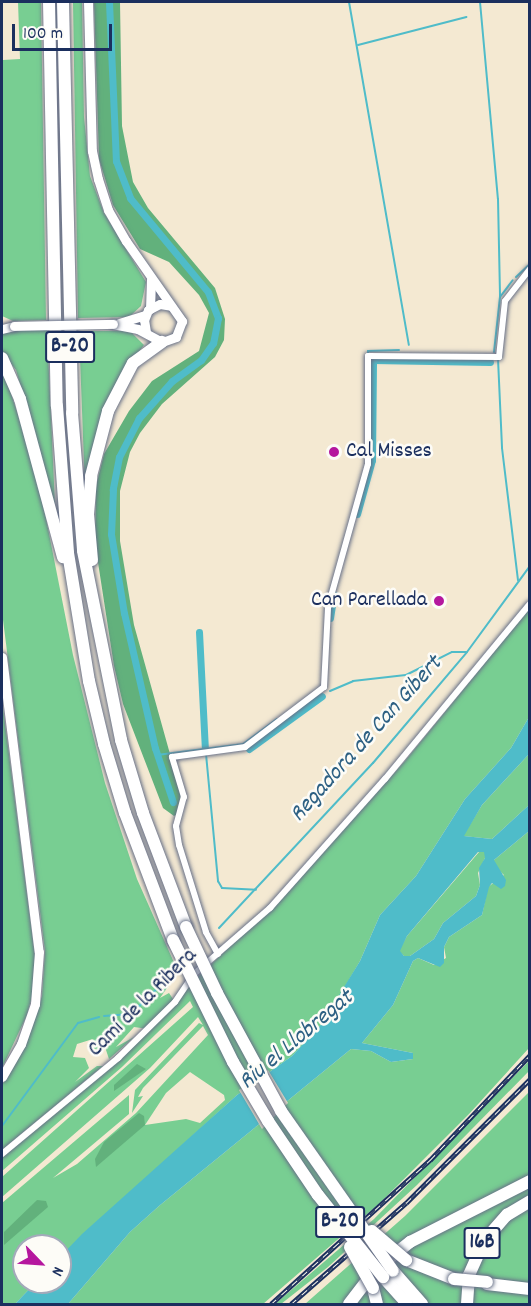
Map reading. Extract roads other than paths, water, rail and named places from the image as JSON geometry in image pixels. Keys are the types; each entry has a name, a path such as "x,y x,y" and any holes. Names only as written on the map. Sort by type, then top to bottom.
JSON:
{"highway":[{"name":"B-20","path":"49,2 57,406 72,581 89,681 107,754 129,825 173,940 234,1062 297,1166 388,1274 422,1305"},
{"name":"B-20","path":"63,2 72,413 83,551 97,636 121,740 143,813 186,927 248,1054 407,1305"},
{"path":"97,636 88,514 98,444 108,411 133,363 162,342"},
{"path":"2,358 20,399 72,581"},
{"path":"297,1166 373,1288 377,1305"},
{"path":"349,1305 375,1270 410,1242 530,1181"},
{"path":"337,1192 382,1242 406,1260 454,1279 530,1289"},
{"name":"16B","path":"467,1305 469,1275 484,1241 507,1215 530,1201"},
{"path":"487,1283 530,1281"}],"main road":[{"path":"2,324 14,326 113,324 146,332 162,342 176,337 181,326 180,314 171,306 150,277 113,218 98,179 92,151 88,2"},
{"path":"146,332 150,277"},
{"path":"113,324 148,312 158,304 171,306"},
{"path":"2,329 14,326"},
{"path":"2,657 39,952 35,1004 21,1044 2,1077"}],"street":[{"name":"Camí de la Ribera","path":"2,1154 118,1058 175,1002 194,974 218,954 206,932 179,845 176,826 184,797 171,757 245,747 324,687 328,607 368,464 368,356 499,357 505,301 530,269"},
{"path":"218,954 270,908 385,779 530,604"}],"water":[{"path":"529,717 529,754 482,805 464,836 492,839 529,805 529,831 494,860 506,880 505,886 501,889 492,883 482,915 449,937 444,947 444,963 440,967 418,958 413,961 393,1005 362,1043 413,1053 413,1059 391,1062 371,1051 351,1049 130,1232 68,1304 15,1304 25,1294 72,1294 72,1244 237,1095 292,1056 320,1026 360,961 380,915 416,876 465,799 511,748","holes":["478,852 484,852 485,858 479,868 480,885 476,896 443,923 434,939 410,956 404,956 400,951 407,936"]}],"waterway":[{"path":"109,2 116,161 130,198 208,292 218,318 213,343 201,360 172,381 139,418 119,457 113,489 111,534 124,613 155,748 173,802"},
{"path":"349,2 409,345"},
{"path":"480,2 498,199 500,297"},
{"path":"358,45 466,17"},
{"path":"516,277 530,264"},
{"path":"494,352 500,297 513,280"},
{"path":"368,355 368,351 399,350"},
{"path":"498,359 502,448 518,580"},
{"path":"357,514 372,460 373,360 490,362"},
{"name":"Regadora de Can Gibert","path":"219,928 373,763 467,652 530,566"},
{"path":"330,618 334,594"},
{"path":"199,632 205,749"},
{"path":"330,691 353,681 406,675 452,652 466,652"},
{"path":"249,749 322,696"},
{"path":"157,755 243,744 277,719"},
{"path":"206,754 218,881 222,888 256,890"},
{"name":"Regadora de Can Gibert","path":"104,1016 131,1014 175,971"},
{"name":"Regadora de Can Gibert","path":"2,1126 78,1023 99,1017"}],"railway":[{"path":"271,1304 430,1160 530,1055"},
{"path":"291,1304 406,1203 530,1079"}],"place":[{"name":"Cal Misses","path":"334,452"},
{"name":"Can Parellada","path":"439,601"}],"water label":[{"name":"Riu el Llobregat","path":"297,1041"}]}
